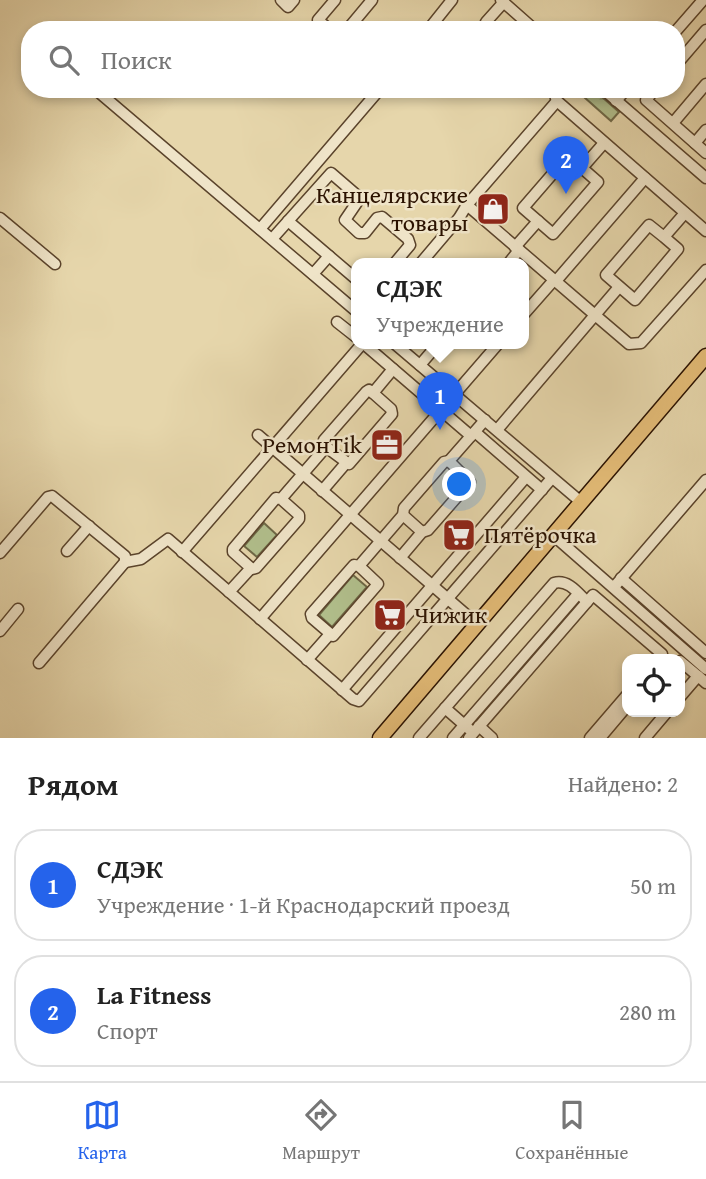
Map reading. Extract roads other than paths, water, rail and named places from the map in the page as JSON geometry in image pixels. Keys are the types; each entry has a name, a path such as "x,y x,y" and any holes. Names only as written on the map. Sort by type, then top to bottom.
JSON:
{"main road":[{"path":"380,738 706,356"}],"street":[{"path":"281,0 288,6 293,0"},
{"path":"319,21 335,0"},
{"path":"354,21 372,0"},
{"path":"436,21 453,0"},
{"path":"487,21 503,1 525,21"},
{"path":"685,22 702,6"},
{"path":"685,54 706,30"},
{"path":"673,124 706,84"},
{"path":"106,98 351,306"},
{"path":"260,229 372,98"},
{"path":"556,98 706,232"},
{"path":"613,98 706,178"},
{"path":"648,98 646,100 706,153"},
{"path":"425,258 557,101"},
{"path":"695,143 706,130"},
{"path":"582,168 604,143"},
{"path":"568,156 582,168 598,182 553,234 523,208 568,156"},
{"path":"272,239 331,173 360,198 345,220 359,233 365,233 377,218 382,217 408,239 410,245 399,258"},
{"path":"529,309 645,178"},
{"path":"467,205 529,258"},
{"path":"664,237 685,213"},
{"path":"0,218 55,264"},
{"path":"288,221 351,275"},
{"path":"511,258 538,221"},
{"path":"649,225 664,237 678,249 635,300 606,275 649,225"},
{"path":"313,274 329,256"},
{"path":"529,258 629,344 641,343 706,270"},
{"path":"497,430 619,287"},
{"path":"337,322 351,333"},
{"path":"182,552 359,349"},
{"path":"369,349 441,411 542,490"},
{"path":"401,349 581,502"},
{"path":"420,365 434,349"},
{"path":"260,619 494,349"},
{"path":"373,393 393,369"},
{"path":"322,491 393,413 369,390 323,442 346,463"},
{"path":"359,566 403,515 404,508 485,420"},
{"path":"258,435 477,624"},
{"path":"281,499 326,447"},
{"path":"400,558 470,482 449,461"},
{"path":"342,690 526,477"},
{"path":"39,663 125,562 141,559 168,539 342,690 359,701 552,478"},
{"path":"617,583 706,480"},
{"path":"0,553 48,497 56,498 125,556 125,562"},
{"path":"276,498 281,499 299,515 299,519 256,569 251,568 233,552 233,548 276,498"},
{"path":"403,515 422,532"},
{"path":"67,551 89,526"},
{"path":"553,535 706,653"},
{"path":"354,565 359,566 377,582 377,586 335,635 330,634 311,614 354,565"},
{"path":"229,593 251,568"},
{"path":"419,738 554,583 563,582 583,598"},
{"path":"617,583 703,676"},
{"path":"453,738 583,598 593,595 662,654"},
{"path":"472,734 583,598"},
{"path":"0,631 18,609"},
{"path":"307,660 330,634"},
{"path":"685,664 703,676"},
{"path":"685,692 703,676"},
{"path":"590,738 622,701"},
{"path":"445,708 472,734 492,738"},
{"path":"600,738 622,712"},
{"path":"645,738 663,717"}],"place":[{"name":"La Fitness","path":"566,194"},
{"name":"Канцелярские товары","path":"493,209"},
{"name":"СДЭК","path":"440,430"},
{"name":"РемонTik","path":"387,445"},
{"name":"Пятёрочка","path":"459,535"},
{"name":"Чижик","path":"390,615"}]}
